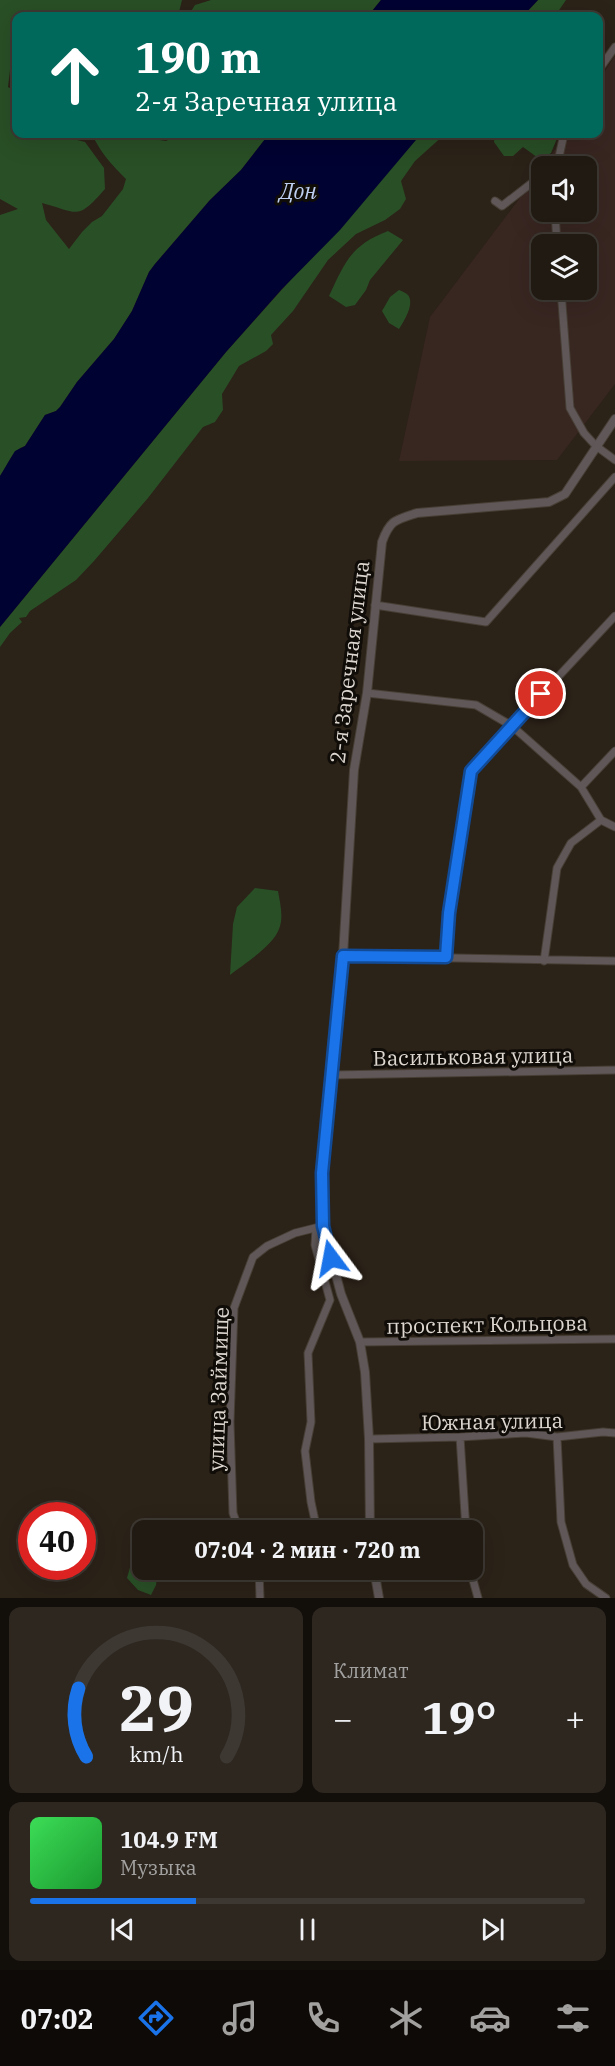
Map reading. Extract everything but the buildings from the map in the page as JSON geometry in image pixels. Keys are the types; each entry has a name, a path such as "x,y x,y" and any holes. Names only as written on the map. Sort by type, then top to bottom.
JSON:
{"street":[{"path":"603,64 615,47"},
{"path":"559,156 563,138"},
{"path":"495,201 502,206 531,184"},
{"path":"562,300 570,408 584,433 596,446 615,460"},
{"name":"2-я Заречная улица","path":"370,1520 369,1439 365,1372 360,1342 341,1294 320,1227 322,1173 343,956 354,770 367,693 382,542 388,526 401,518 417,513 549,502 565,494 615,418"},
{"path":"375,605 486,622 615,477"},
{"path":"446,957 449,913 471,771 615,616"},
{"path":"367,693 476,705 512,726 581,787 601,820 615,827"},
{"path":"581,787 615,751"},
{"path":"544,961 557,868 571,843 601,820"},
{"path":"343,956 615,961"},
{"name":"Васильковая улица","path":"331,1075 615,1070"},
{"path":"314,1520 310,1502 305,1450 311,1422 308,1353 330,1300 315,1245 320,1227"},
{"name":"улица Займище","path":"235,1520 232,1513 230,1422 234,1308 253,1257 267,1246 295,1233 320,1227"},
{"name":"проспект Кольцова","path":"360,1342 615,1339"},
{"name":"Южная улица","path":"369,1439 526,1433 557,1437 603,1432 615,1433"},
{"path":"460,1437 465,1520"},
{"path":"557,1437 561,1522 573,1565 586,1584 606,1598"},
{"path":"259,1580 260,1598"},
{"path":"376,1580 379,1598"},
{"path":"473,1580 478,1598"}],"shaded area":[{"path":"615,55 615,384 557,460 399,461 430,317 531,183 531,222 597,222 597,156 551,156 562,138 603,138 603,74"}],"green space":[{"path":"0,0 182,0 179,12 12,12 12,69 8,87 12,90 12,138 72,138 85,142 104,168 105,189 83,210 71,211 42,203 46,220 69,249 92,222 102,216 123,189 126,179 106,158 94,138 151,138 166,141 172,138 266,138 241,170 210,200 155,264 149,272 132,311 114,339 77,382 60,407 45,415 25,446 16,451 0,476 0,215 18,209 0,199"},
{"path":"211,0 381,0 371,12 191,12 195,5"},
{"path":"538,0 566,0 558,12 527,12"},
{"path":"417,138 441,138 415,161 401,181 406,199 400,209 385,220 356,234 328,260 293,311 271,335 273,344 266,351 239,366 222,394 223,410 215,422 203,427 148,498 76,580 30,611 26,617 19,618 22,622 0,647 0,627 226,352"},
{"path":"494,138 557,138 551,153 547,156 535,156 523,147 513,156 504,156 494,142"},
{"path":"388,231 403,240 370,280 355,305 346,307 329,296 345,264 357,249 375,236"},
{"path":"399,290 408,295 410,303 399,329 389,323 382,311 390,297"},
{"path":"255,888 278,891 281,910 279,929 265,948 230,975 233,924 237,907"},
{"path":"131,1564 132,1580 157,1580 151,1595 138,1590 127,1578"}],"water":[{"path":"381,0 538,0 527,12 371,12"},
{"name":"Дон","path":"266,138 418,138 340,230 281,290 226,352 0,627 0,476 15,451 25,446 45,415 60,407 77,382 114,339 132,311 149,272 155,264 210,200 241,170"}],"route":[{"path":"331,1258 323,1226 322,1173 343,956 446,957 449,913 471,771 541,694"}]}
